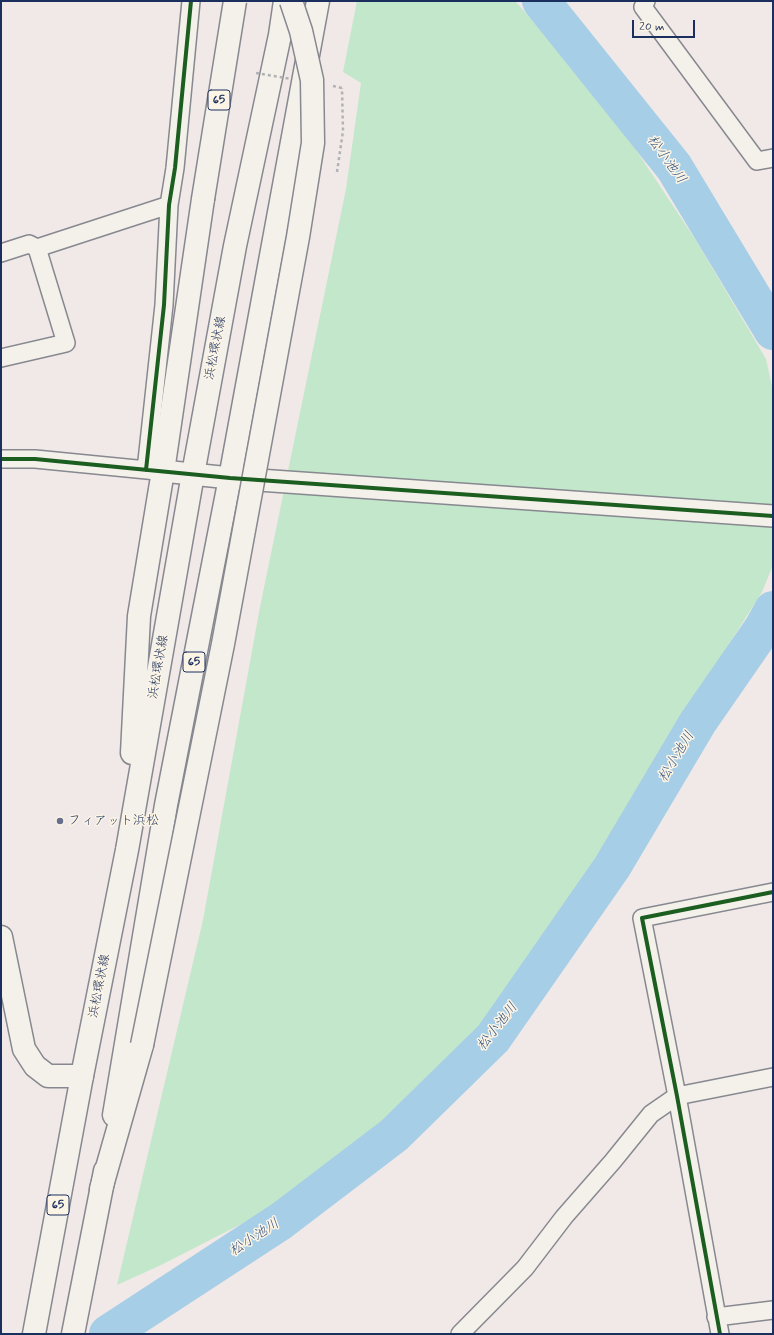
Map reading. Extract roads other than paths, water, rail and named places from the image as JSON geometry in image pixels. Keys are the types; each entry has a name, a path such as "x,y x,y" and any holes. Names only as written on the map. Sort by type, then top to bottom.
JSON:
{"main road":[{"name":"65","path":"127,850 139,616 155,471 203,199 235,1"},
{"name":"浜松環状線","path":"34,1334 82,1076 127,850 192,474 235,246 280,35 285,1"},
{"path":"102,1189 142,1045 224,636 298,237 313,143 312,80 301,31 291,1"},
{"name":"65","path":"74,1329 102,1189 166,805 230,478 318,1"},
{"path":"1,937 24,1049 35,1066 48,1076 82,1076"}],"street":[{"path":"155,471 169,205 175,168 190,1"},
{"path":"646,1 643,7 756,161 773,158"},
{"path":"1,253 29,244 37,248 169,205"},
{"path":"1,358 66,343 37,248"},
{"path":"1,459 35,459 230,478 773,516"},
{"path":"720,1334 677,1096 642,918 773,892"},
{"path":"460,1334 525,1268 564,1217 613,1161 651,1114 677,1096 773,1077"},
{"path":"716,1317 773,1310"}],"waterway":[{"name":"松小池川","path":"541,1 674,167 773,331"},
{"name":"松小池川","path":"108,1334 281,1221 394,1135 493,1038 612,867 698,722 763,628 773,610"}],"place":[{"name":"フィアット浜松","path":"60,821"}]}
